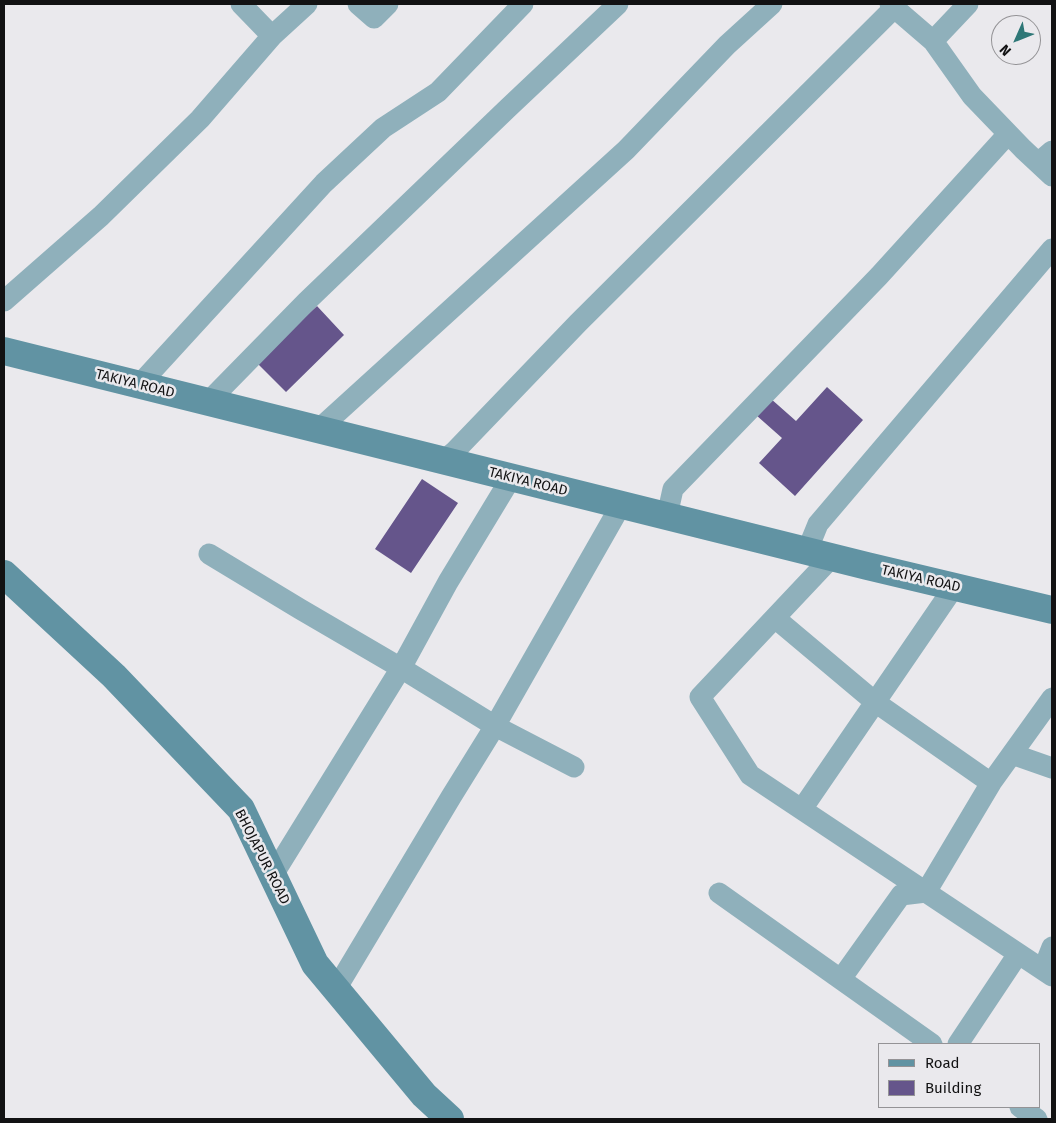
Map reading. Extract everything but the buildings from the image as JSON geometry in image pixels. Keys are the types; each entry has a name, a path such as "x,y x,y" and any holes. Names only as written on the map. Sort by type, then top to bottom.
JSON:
{"main road":[{"name":"TAKIYA ROAD","path":"4,351 511,478 1052,610"},
{"name":"BHOJAPUR ROAD","path":"4,574 114,676 241,809 315,964 424,1095 450,1119"}],"street":[{"path":"240,4 272,36"},
{"path":"4,301 101,216 193,126 272,36 307,4"},
{"path":"358,4 374,18 388,4"},
{"path":"139,385 324,183 383,128 438,92 523,4"},
{"path":"208,402 306,302 618,4"},
{"path":"318,430 626,150 727,45 772,4"},
{"path":"933,41 968,4"},
{"path":"443,461 455,451 578,323 892,6 933,41 972,96 1008,134 1023,149 1048,163"},
{"path":"667,516 673,489 879,276 1008,134"},
{"path":"1052,249 818,524 819,554 775,618 700,697 750,775 1048,973 1052,947"},
{"path":"272,875 401,668 448,582 511,478"},
{"path":"336,989 495,726 621,505"},
{"path":"209,554 495,726 574,767"},
{"path":"802,809 954,587"},
{"path":"775,618 875,702 991,783"},
{"path":"926,892 991,783 1052,698"},
{"path":"1012,754 1052,768"},
{"path":"840,979 901,895 926,892"},
{"path":"719,893 931,1043"},
{"path":"959,1043 1018,954"}]}
